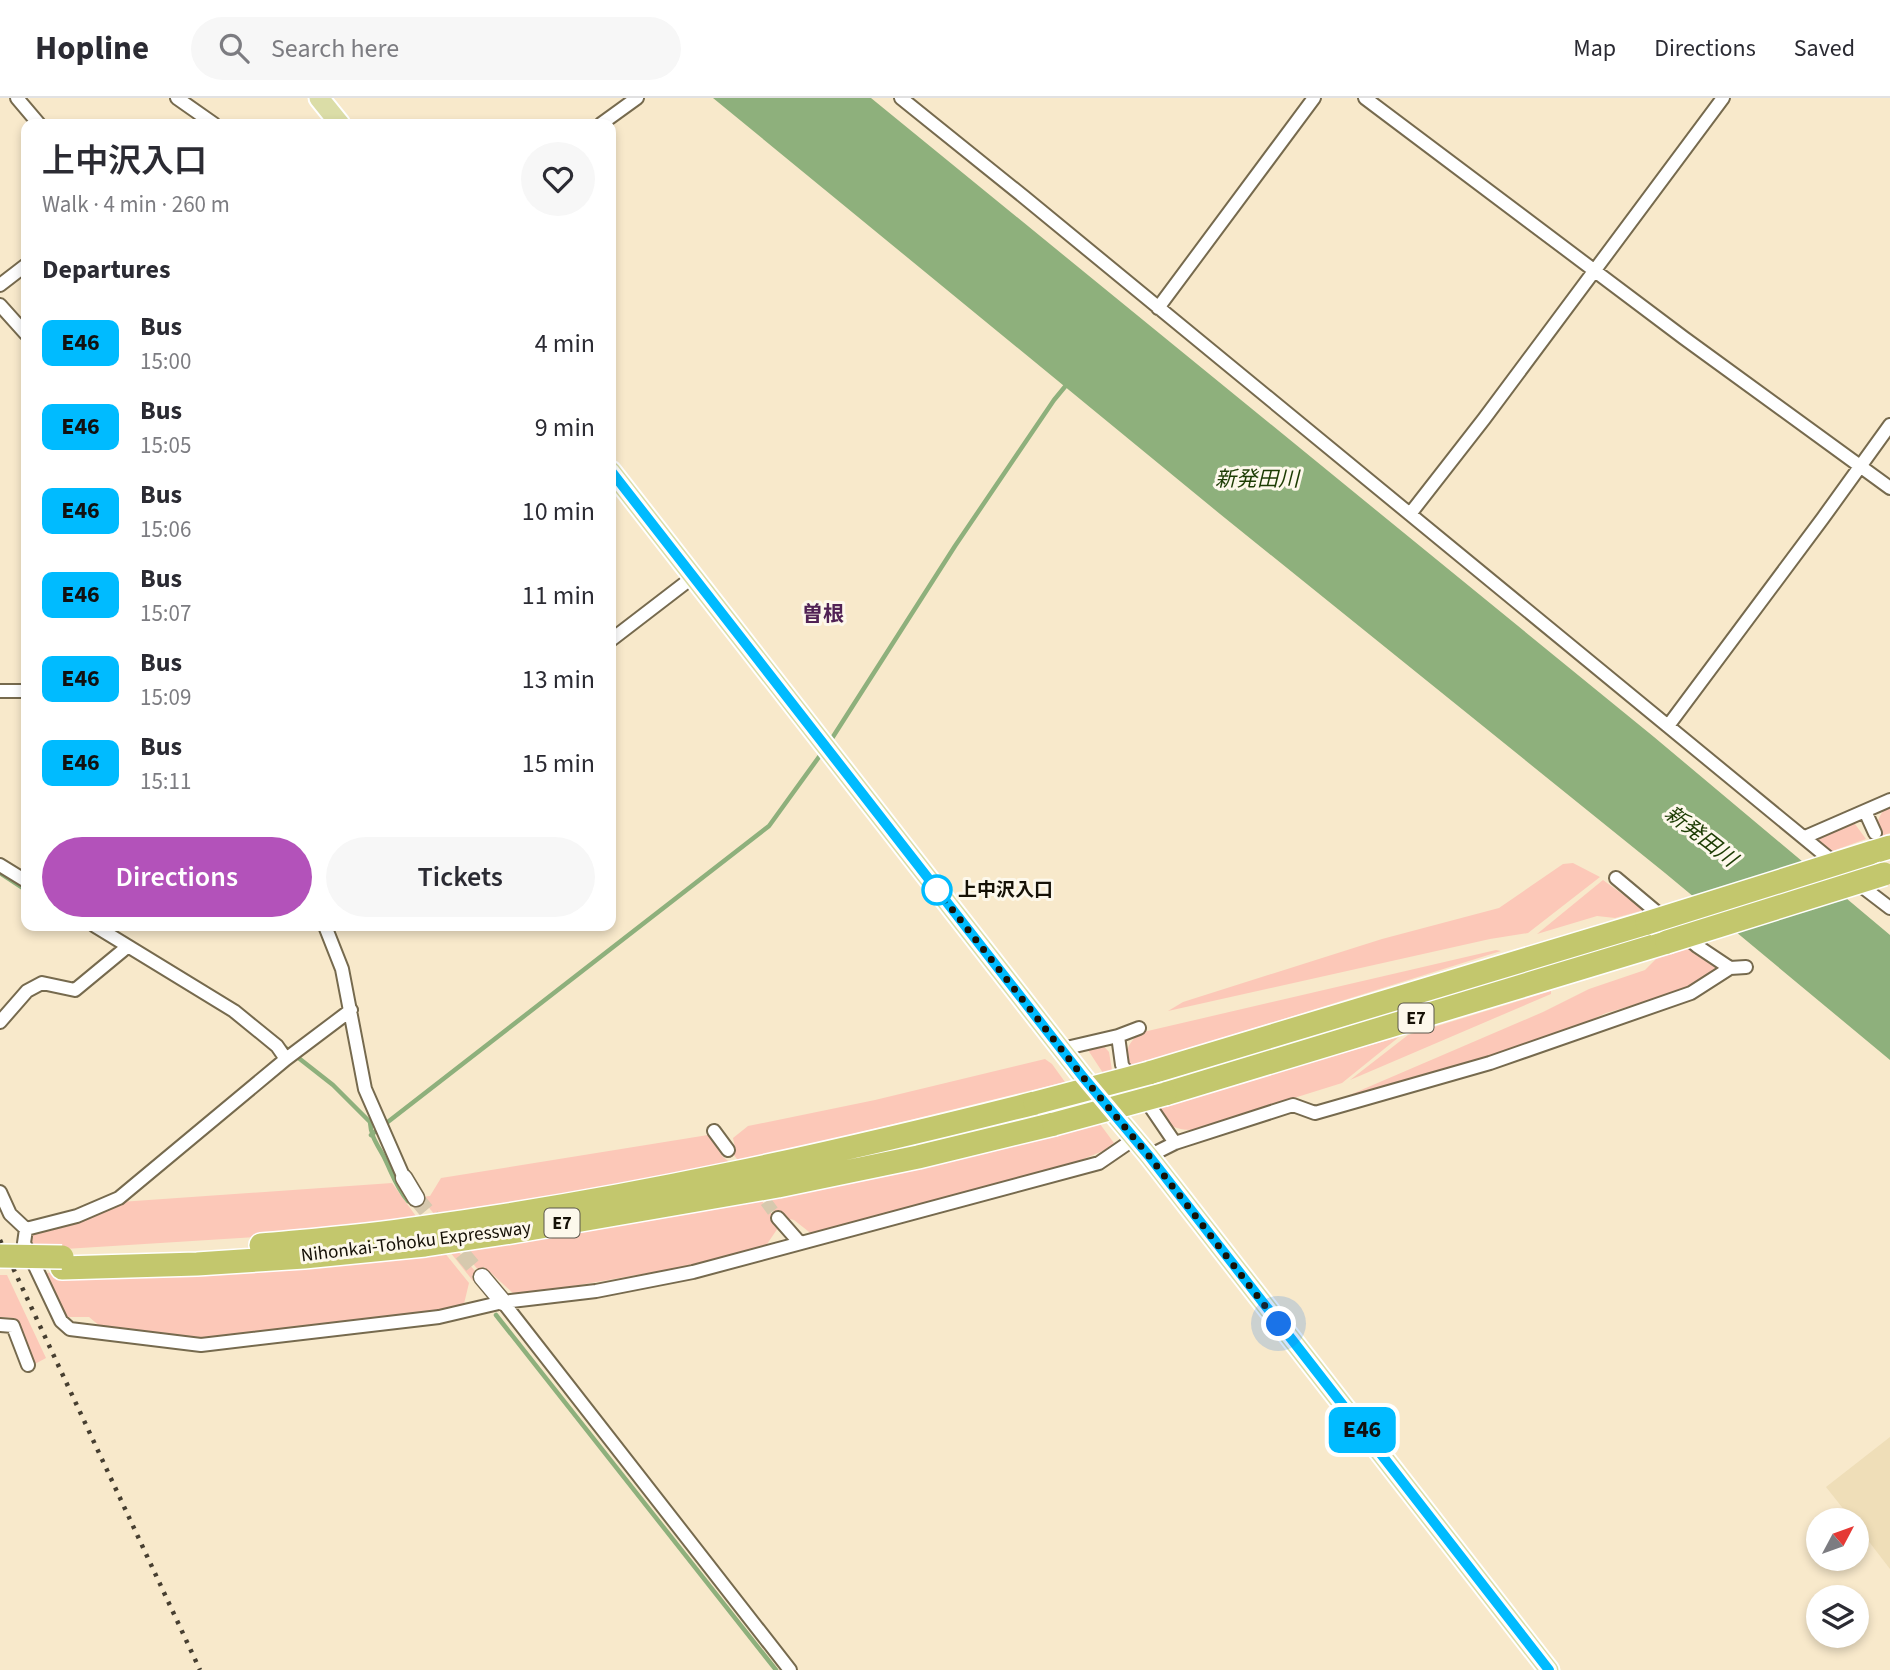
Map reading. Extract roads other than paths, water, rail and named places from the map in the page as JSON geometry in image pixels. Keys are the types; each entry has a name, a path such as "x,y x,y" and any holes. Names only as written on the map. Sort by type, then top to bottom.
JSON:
{"highway":[{"name":"Nihonkai-Tohoku Expressway","path":"62,1262 417,1229 771,1165 918,1133 1149,1073 1647,922 1879,844"},
{"name":"Nihonkai-Tohoku Expressway","path":"62,1262 197,1264 425,1245 778,1186 918,1157 1165,1094 1887,873"},
{"name":"E7","path":"0,1256 62,1262"},
{"name":"E7","path":"0,1268 62,1262"}],"main road":[{"path":"319,98 336,119"},
{"path":"616,478 1549,1670"}],"street":[{"path":"17,98 35,119"},
{"path":"177,98 207,119"},
{"path":"608,119 637,98"},
{"path":"1158,308 1314,98"},
{"path":"1365,98 1890,488"},
{"path":"1410,514 1723,98"},
{"path":"906,100 1890,908"},
{"path":"0,285 21,269"},
{"path":"0,305 21,328"},
{"path":"1668,726 1824,519 1890,425"},
{"path":"616,636 693,578"},
{"path":"0,691 21,691"},
{"path":"1805,837 1890,800"},
{"path":"1864,811 1879,844"},
{"path":"0,865 21,878"},
{"path":"1616,878 1697,946 1730,968"},
{"path":"103,931 234,1011 277,1046 286,1059"},
{"path":"327,931 342,969 365,1089 404,1178 416,1198"},
{"path":"0,1022 27,991 42,982 75,990 127,947"},
{"path":"1149,1156 1175,1143 1293,1105 1315,1114 1490,1063 1691,993 1730,968 1746,967"},
{"path":"26,1229 77,1216 119,1198 286,1059 351,1010"},
{"path":"1062,1049 1118,1036 1139,1028"},
{"path":"1118,1036 1122,1065 1175,1143"},
{"path":"714,1131 728,1150"},
{"path":"26,1229 24,1243 61,1321 69,1329 201,1345 439,1317 503,1302 596,1291 681,1275 1099,1163 1133,1139"},
{"path":"0,1192 10,1214 26,1229"},
{"path":"778,1218 800,1243"},
{"path":"482,1278 790,1670"},
{"path":"0,1325 13,1326 28,1365"}],"water":[{"name":"新発田川","path":"713,98 871,98 1654,737 1890,935 1890,1060 1665,873 1220,514"}],"waterway":[{"path":"829,743 955,546 1068,383"},
{"path":"371,1135 769,826 824,750"},
{"path":"0,873 21,887"},
{"path":"282,1045 333,1085 370,1122 375,1140 408,1201"},
{"path":"496,1315 776,1670"}],"tunnel":[{"path":"755,1187 778,1218"},
{"path":"416,1198 482,1277"}],"railway":[{"path":"0,1240 200,1670"}],"place":[{"name":"上中沢入口","path":"937,890"}],"district":[{"name":"曽根","path":"823,614"}]}
